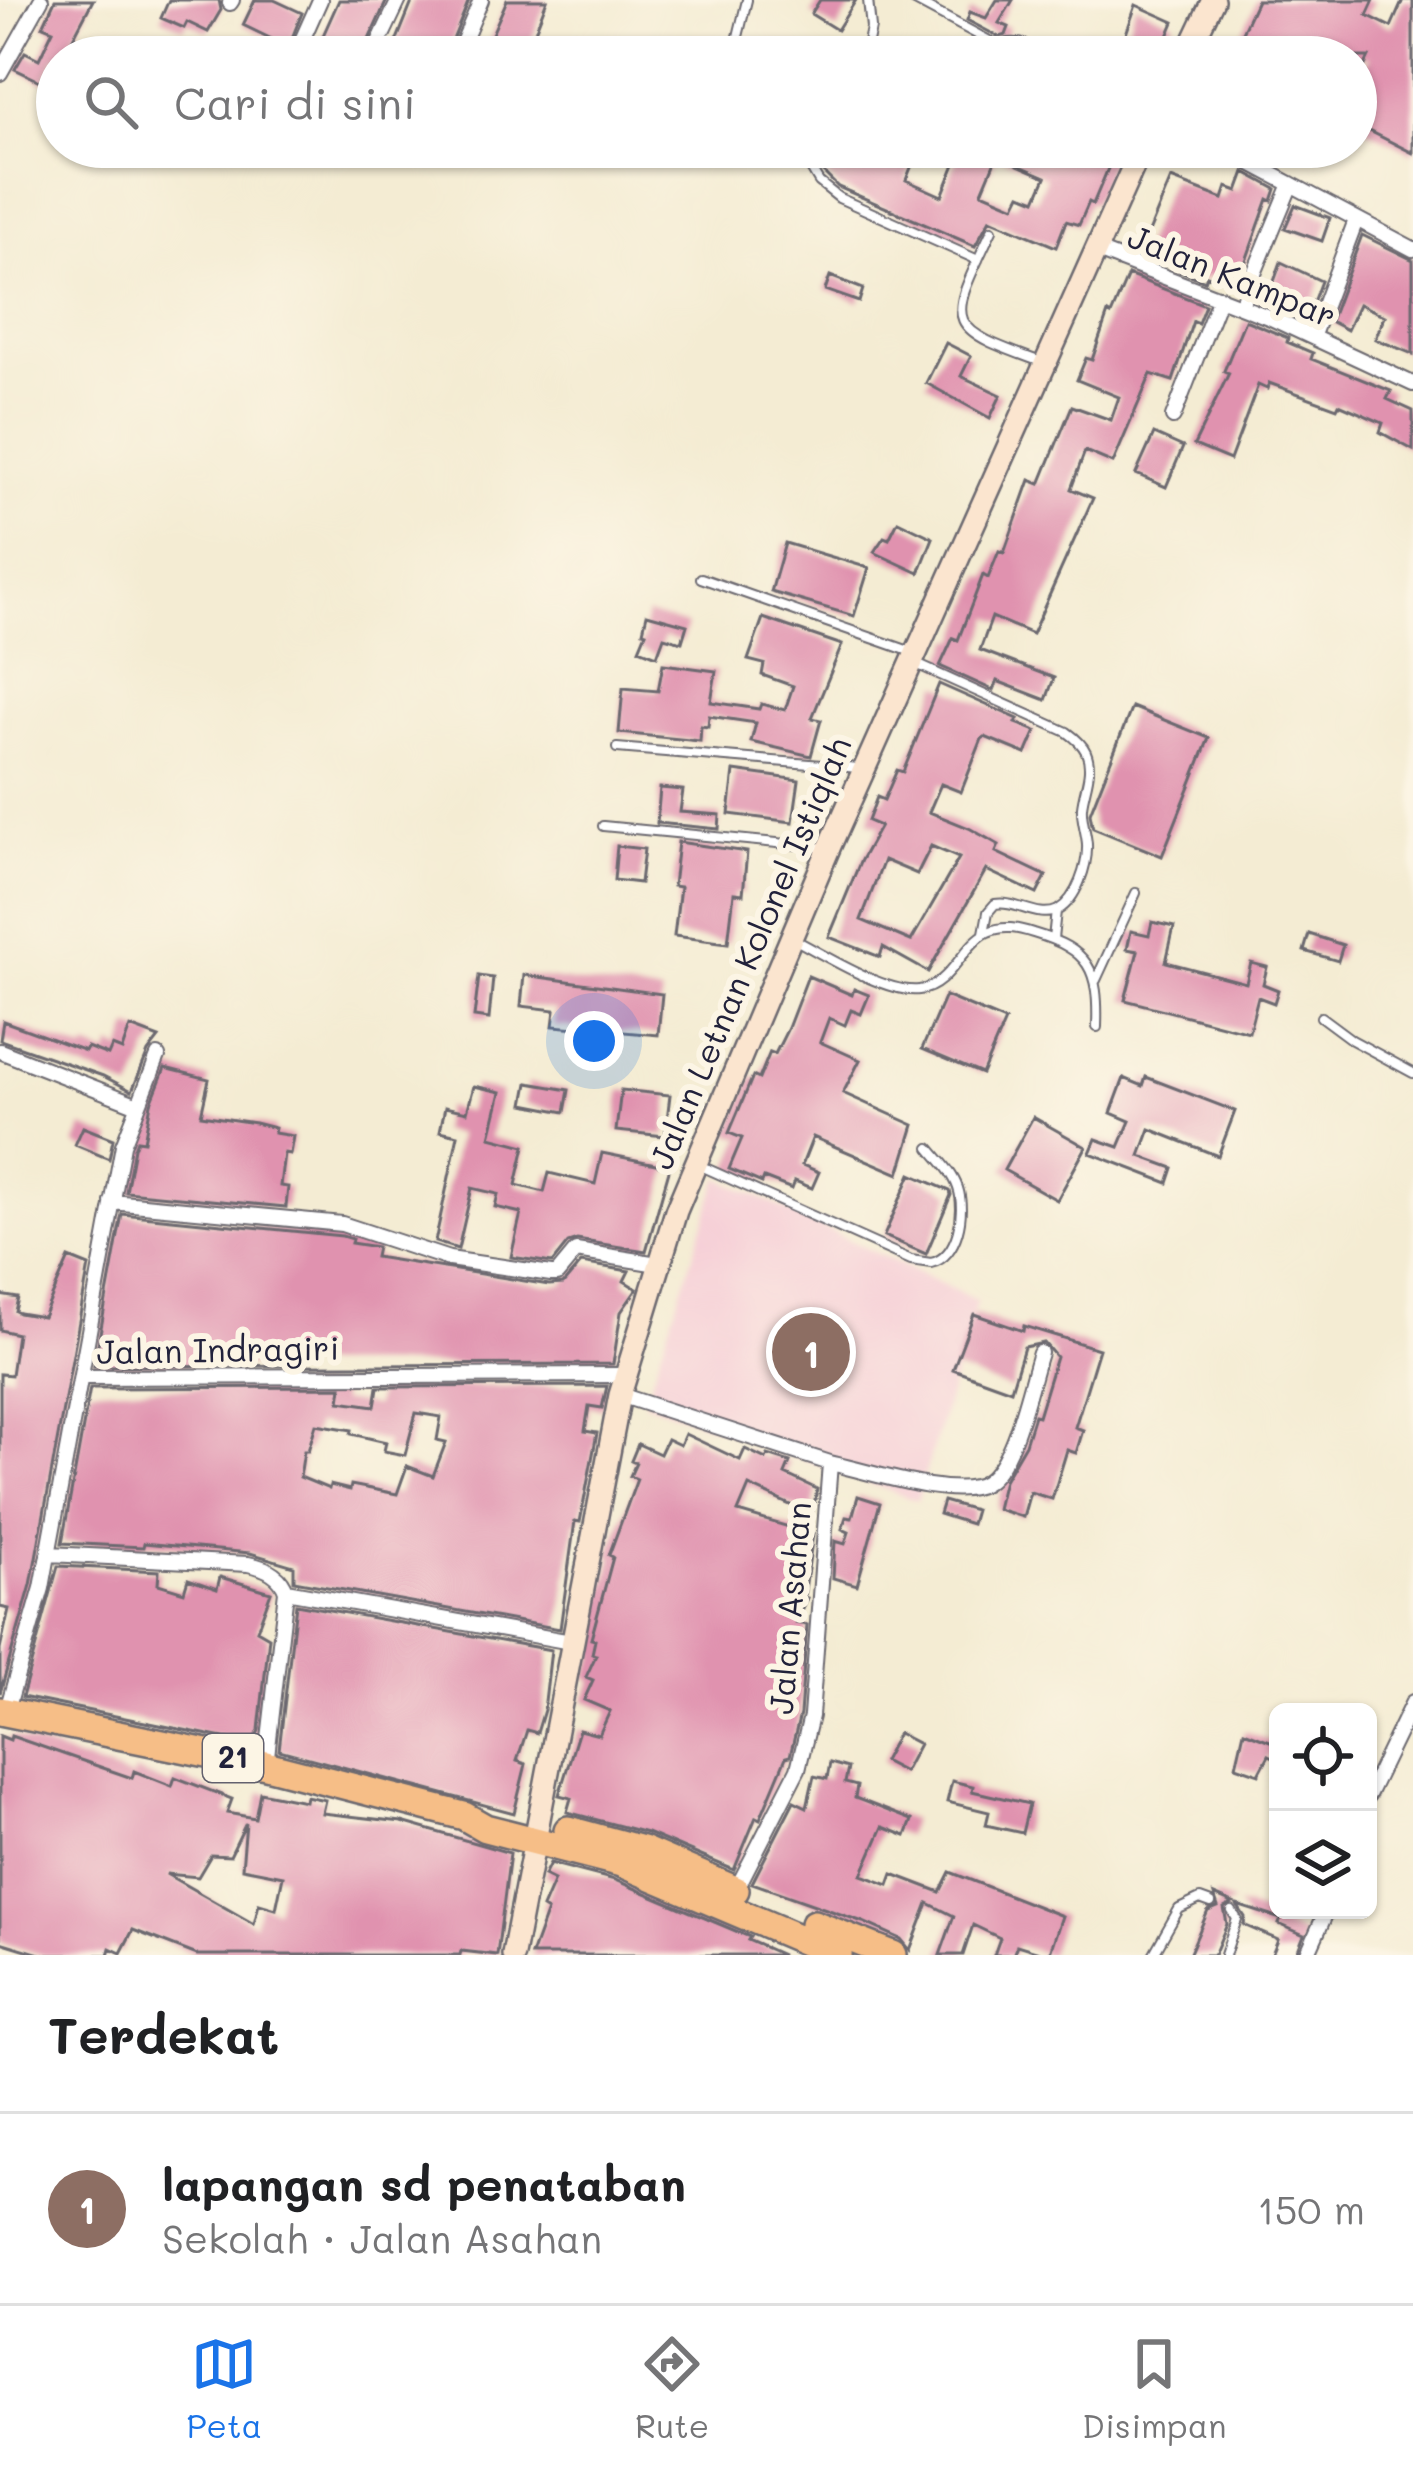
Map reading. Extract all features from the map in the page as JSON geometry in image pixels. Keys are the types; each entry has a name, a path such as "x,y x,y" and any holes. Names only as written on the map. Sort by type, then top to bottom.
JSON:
{"highway":[{"name":"21","path":"3,1712 266,1765 464,1816 485,1828 579,1832 642,1850 838,1955"},
{"name":"21","path":"535,1832 892,1955"}],"street":[{"path":"0,73 41,0"},
{"path":"304,36 320,0"},
{"path":"382,36 399,0"},
{"path":"466,36 481,0"},
{"path":"1196,36 1213,0"},
{"name":"Jalan Letnan Kolonel Istiqlah","path":"513,1955 623,1385 658,1264 695,1162 829,848 1132,168"},
{"path":"1261,168 1413,249"},
{"path":"1241,305 1291,184"},
{"path":"1312,335 1356,220"},
{"name":"Jalan Kampar","path":"1095,250 1220,296 1413,384"},
{"path":"1173,417 1220,296"},
{"path":"0,1051 138,1105"},
{"path":"82,1377 123,1145 158,1056"},
{"path":"112,1202 342,1224 449,1259 548,1274 557,1274 576,1251 658,1264"},
{"path":"830,1463 943,1488 970,1489 986,1483 1001,1466 1014,1438 1040,1353"},
{"name":"Jalan Indragiri","path":"3,1712 42,1588 82,1377 623,1385"},
{"name":"Jalan Asahan","path":"623,1385 830,1463 811,1716 798,1769 732,1898"},
{"path":"50,1554 263,1568 284,1586 571,1642"},
{"path":"266,1765 284,1586"},
{"path":"1377,1776 1413,1702"},
{"path":"1307,1955 1323,1919"}],"lane":[{"path":"738,36 747,0"},
{"path":"868,0 869,36"},
{"path":"913,0 980,36"},
{"path":"811,168 839,198 978,260"},
{"path":"992,230 960,299 964,323 976,337 1046,364"},
{"path":"701,578 914,658 1056,726 1083,746 1089,769 1082,809 1087,854 1073,894 1056,910 1042,913 1000,902 988,912 984,933 932,987 913,991 879,980 791,938"},
{"path":"617,748 866,768"},
{"path":"602,826 829,848"},
{"path":"1097,1027 1096,982 1136,893"},
{"path":"1053,939 1056,910"},
{"path":"984,933 1020,928 1053,939 1082,956 1096,982"},
{"path":"1321,1016 1352,1040 1413,1073"},
{"path":"695,1162 911,1260 931,1264 944,1259 952,1244 962,1204 954,1179 930,1148"},
{"path":"1153,1955 1178,1909 1190,1901 1211,1903"},
{"path":"1225,1955 1237,1919 1232,1911"}],"shaded area":[{"path":"719,1178 977,1301 917,1501 644,1402"}],"building":[{"path":"55,0 93,0 74,36 50,36 53,30 43,26"},
{"path":"169,0 219,0 221,10 208,32 187,22 184,28 161,18"},
{"path":"255,0 274,0 302,13 293,36 266,36 243,25"},
{"path":"339,0 387,0 371,36 323,36"},
{"path":"413,0 469,0 454,36 398,36"},
{"path":"507,0 547,0 533,36 491,36"},
{"path":"820,0 856,0 837,30 811,14"},
{"path":"997,0 1013,0 999,23 1009,27 1006,35 997,36 967,20 970,12 986,18"},
{"path":"1257,0 1374,0 1367,15 1391,27 1403,0 1413,0 1413,153 1377,135 1377,36 1240,36"},
{"path":"1136,5 1174,22 1168,36 1125,36"},
{"path":"25,52 36,58 36,79 15,69"},
{"path":"825,168 911,168 906,180 942,196 953,168 992,168 982,192 1015,206 1021,194 1036,200 1046,177 1025,168 1108,168 1093,204 1089,202 1079,225 1066,221 1056,247 990,219 975,246 838,187 823,172"},
{"path":"1245,172 1276,189 1272,201 1268,199 1237,286 1207,275 1205,281 1173,268 1176,261 1142,249 1171,179 1223,199 1227,187 1238,191"},
{"path":"1295,205 1330,218 1322,241 1285,228"},
{"path":"1362,235 1413,260 1413,354 1375,339 1385,316 1359,304 1347,330 1330,321"},
{"path":"1281,262 1321,281 1310,310 1268,298"},
{"path":"1128,275 1205,305 1198,323 1193,321 1173,381 1151,374 1113,463 1085,451 1071,489 1093,498 1032,634 992,617 980,650 1054,678 1046,700 997,681 993,690 940,666 953,638 958,640 983,575 988,578 999,551 1004,553 1030,480 1040,484 1072,406 1111,420 1119,397 1077,380 1086,358 1092,360"},
{"path":"830,276 863,289 859,302 825,290"},
{"path":"1245,320 1288,338 1287,342 1313,353 1311,359 1391,391 1387,399 1413,411 1413,450 1380,432 1383,423 1269,383 1267,389 1258,385 1230,460 1194,445 1229,373 1224,371"},
{"path":"946,343 971,356 961,376 1001,395 990,418 926,383"},
{"path":"1154,434 1183,447 1166,487 1136,474"},
{"path":"898,521 933,538 919,573 874,552 884,537 889,539"},
{"path":"785,543 869,568 854,616 771,592"},
{"path":"647,614 687,625 682,642 664,637 657,656 639,649"},
{"path":"763,618 842,645 812,718 821,720 811,756 751,742 756,723 709,716 708,727 701,726 700,741 619,733 623,688 658,691 663,664 716,671 711,702 785,710 793,686 762,675 764,664 748,660"},
{"path":"939,684 1036,731 1026,754 982,739 961,792 941,784 929,812 969,828 999,845 996,852 1046,876 1037,894 986,870 928,972 883,947 880,957 829,937 880,826 868,821 877,797 884,800 897,770 903,772","holes":["931,846 959,858 911,941 861,920 884,860 917,874"]},
{"path":"1132,707 1209,738 1162,856 1092,824 1090,813"},
{"path":"734,771 799,780 793,822 729,814"},
{"path":"660,788 683,790 680,812 720,815 719,829 657,823"},
{"path":"678,842 747,852 743,894 734,893 728,943 674,936 680,887 673,886"},
{"path":"617,846 644,849 640,883 614,880"},
{"path":"1152,922 1174,927 1166,962 1246,983 1251,963 1267,967 1263,984 1278,990 1274,1003 1258,997 1249,1032 1125,1000 1138,951 1127,949 1131,931 1149,935"},
{"path":"1309,934 1343,945 1338,961 1304,951"},
{"path":"524,975 662,994 658,1035 553,1026 555,1010 521,1006"},
{"path":"479,976 493,978 489,1019 474,1017"},
{"path":"808,976 852,995 854,989 869,995 861,1014 851,1010 845,1025 829,1018 820,1042 860,1060 843,1093 914,1125 899,1174 813,1137 802,1165 819,1172 812,1188 795,1181 792,1189 764,1178 762,1183 729,1169 742,1138 729,1133 753,1076 759,1079 770,1052 775,1054"},
{"path":"945,996 1005,1021 982,1074 922,1049"},
{"path":"3,1021 108,1055 112,1046 122,1050 130,1027 159,1038 132,1091 0,1040"},
{"path":"165,1068 209,1079 201,1115 255,1123 293,1136 290,1154 284,1153 280,1186 288,1187 286,1207 126,1192 134,1148 137,1140 144,1141 151,1103"},
{"path":"1146,1077 1235,1111 1218,1156 1150,1129 1140,1156 1173,1168 1168,1183 1090,1153 1096,1139 1119,1147 1130,1121 1111,1113 1124,1078 1143,1086"},
{"path":"528,1083 569,1090 565,1112 524,1104"},
{"path":"474,1086 501,1092 490,1137 525,1146 516,1185 544,1192 549,1173 595,1184 602,1153 670,1167 646,1251 577,1240 568,1243 552,1263 511,1257 521,1213 495,1207 498,1194 472,1188 458,1249 435,1242 458,1135 440,1131 445,1107 467,1112"},
{"path":"621,1090 670,1095 665,1136 616,1131"},
{"path":"1033,1117 1086,1147 1057,1200 1004,1170"},
{"path":"83,1127 113,1139 109,1159 75,1145"},
{"path":"911,1174 951,1195 926,1254 884,1236"},
{"path":"122,1214 342,1236 352,1239 351,1243 377,1247 375,1257 549,1285 563,1284 581,1263 629,1271 624,1281 637,1289 621,1312 613,1364 94,1366"},
{"path":"69,1258 89,1266 31,1585 0,1693 0,1650 9,1609 0,1607 0,1374 11,1375 17,1334 0,1330 0,1295 18,1298 15,1311 43,1317"},
{"path":"974,1314 1099,1349 1075,1427 1083,1430 1076,1453 1067,1450 1052,1499 1030,1492 1023,1517 997,1509 1004,1480 1025,1444 1034,1415 1038,1416 1056,1357 1044,1343 1024,1347 1011,1390 953,1369"},
{"path":"607,1386 602,1408 589,1406 585,1431 597,1433 580,1522 575,1521 560,1629 294,1581 294,1566 250,1553 144,1543 143,1547 62,1543 90,1388 342,1387 340,1401 375,1406 378,1387","holes":["416,1413 441,1417 437,1440 446,1442 433,1476 407,1466 397,1494 351,1485 350,1490 330,1485 329,1489 300,1477 304,1451 308,1451 316,1424 352,1430 351,1434 386,1442 384,1451 405,1455"]},
{"path":"685,1434 740,1460 745,1449 766,1459 768,1455 790,1462 785,1474 817,1489 812,1515 749,1486 738,1512 813,1534 807,1598 796,1623 807,1625 800,1714 790,1756 760,1819 756,1817 734,1870 647,1833 567,1812 571,1798 559,1795 579,1730 599,1735 610,1711 584,1700 593,1680 586,1677 596,1655 591,1639 613,1557 609,1555 637,1479 630,1476 636,1463 631,1461 638,1444 660,1454 667,1439 680,1445"},
{"path":"858,1496 880,1503 857,1585 833,1578 835,1541 845,1544 849,1532 842,1529 846,1517 852,1518"},
{"path":"943,1501 975,1510 971,1524 939,1514"},
{"path":"58,1566 159,1571 158,1584 184,1592 188,1579 217,1589 220,1577 271,1592 257,1630 269,1637 259,1730 253,1744 22,1697"},
{"path":"296,1604 551,1650 537,1733 527,1730 517,1761 526,1764 514,1813 279,1750"},
{"path":"1244,1731 1269,1741 1269,1755 1259,1774 1236,1766"},
{"path":"898,1733 919,1744 904,1772 883,1761"},
{"path":"0,1736 132,1778 134,1771 172,1786 175,1777 232,1799 227,1813 255,1818 260,1792 305,1801 306,1796 325,1800 322,1813 402,1822 510,1853 497,1955 461,1951 460,1955 197,1955 133,1930 121,1953 110,1948 108,1955 43,1955 0,1942","holes":["246,1823 242,1868 283,1876 276,1909 259,1904 254,1924 166,1874 198,1877 211,1855 230,1856"]},
{"path":"830,1763 848,1768 845,1783 857,1786 855,1798 912,1820 906,1836 883,1827 862,1875 889,1885 893,1874 940,1892 950,1872 1062,1916 1049,1955 1017,1945 1013,1955 994,1955 1000,1938 973,1925 963,1955 940,1955 954,1916 928,1903 910,1950 901,1939 863,1922 752,1883 794,1801 807,1807 814,1776 827,1779"},
{"path":"952,1781 973,1786 972,1791 1029,1804 1022,1833 986,1825 989,1812 947,1802"},
{"path":"550,1863 615,1880 782,1955 531,1955 554,1880 544,1875"},
{"path":"1214,1895 1233,1903 1224,1908 1227,1924 1214,1955 1189,1955 1208,1911 1218,1907"},
{"path":"1237,1905 1269,1919 1281,1919 1279,1924 1304,1935 1296,1955 1272,1955 1278,1940 1244,1925"}],"place":[{"name":"lapangan sd penataban","path":"811,1352"}]}
